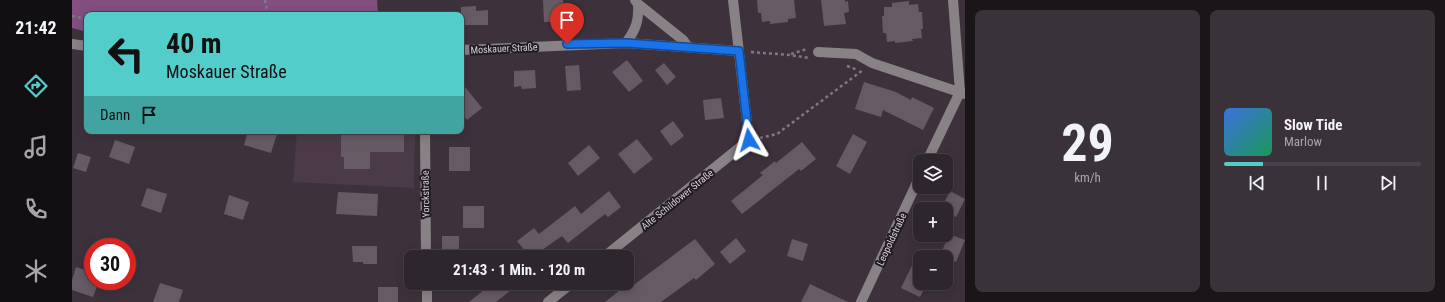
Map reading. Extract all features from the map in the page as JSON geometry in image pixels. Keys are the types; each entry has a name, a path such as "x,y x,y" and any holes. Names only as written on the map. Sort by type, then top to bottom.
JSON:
{"street":[{"path":"733,0 749,140"},
{"path":"931,154 962,93 953,0"},
{"path":"626,43 635,30 639,15 637,2"},
{"path":"637,2 683,40 688,47"},
{"name":"Moskauer Straße","path":"464,50 567,44 626,43 739,51"},
{"path":"72,44 84,46"},
{"path":"818,52 856,54 872,64 962,93"},
{"name":"Yorckstraße","path":"425,134 426,250"},
{"name":"Alte Schildower Straße","path":"613,250 749,140"},
{"name":"Leopoldstraße","path":"861,302 913,191"},
{"path":"427,290 427,302"},
{"path":"548,302 563,290"}],"path":[{"path":"265,0 267,12"},
{"path":"563,9 565,8 567,44"},
{"path":"72,16 84,18"},
{"path":"739,51 790,55"},
{"path":"749,140 777,134 872,64"}],"shaded area":[{"path":"72,0 377,0 378,12 84,12 84,31 72,28"},
{"path":"297,134 415,134 414,188 293,182"}],"building":[{"path":"543,0 563,0 564,21 544,22"},
{"path":"757,0 794,0 796,18 788,19 788,22 770,24 770,21 762,22 761,13 758,13"},
{"path":"821,0 848,1 849,12 844,13 846,24 824,26"},
{"path":"909,1 909,5 918,4 919,12 922,12 922,38 912,39 913,41 895,43 895,41 887,42 886,33 883,33 882,16 884,16 884,7 892,7 892,3"},
{"path":"476,6 476,11 488,10 488,25 464,25 464,12 461,12 461,7"},
{"path":"627,60 643,81 629,92 612,72"},
{"path":"664,63 676,77 667,85 655,70"},
{"path":"579,65 581,90 567,91 565,66"},
{"path":"535,70 536,88 522,89 521,86 514,87 514,71"},
{"path":"864,82 896,92 911,100 912,97 934,108 923,130 883,110 881,117 855,109"},
{"path":"464,86 482,108 467,120 464,116"},
{"path":"721,98 724,118 705,120 703,100"},
{"path":"673,121 684,136 671,146 660,131"},
{"path":"247,134 277,134 271,153 244,145"},
{"path":"341,134 404,134 404,152 370,152 370,169 344,169 344,157 341,157"},
{"path":"853,134 867,142 850,174 836,166"},
{"path":"637,139 653,159 634,174 618,154"},
{"path":"115,140 135,147 129,164 109,157"},
{"path":"802,142 816,159 801,171 799,169 742,214 731,201 763,175 760,173 775,161 776,163"},
{"path":"589,145 600,158 578,176 568,163"},
{"path":"449,147 470,147 470,171 449,171"},
{"path":"78,153 91,157 86,172 73,168"},
{"path":"147,188 167,194 161,213 141,206"},
{"path":"609,191 621,207 608,217 605,214 568,243 562,236 542,250 524,250 517,241 534,228 539,234 575,206 581,214"},
{"path":"338,192 378,194 377,216 336,214"},
{"path":"953,193 965,199 956,217 953,216 953,202 944,202 948,194 953,194"},
{"path":"229,195 249,202 243,220 224,214"},
{"path":"463,206 484,206 484,228 463,228"},
{"path":"442,236 459,236 459,250 442,250"},
{"path":"953,236 965,240 956,262 953,261 953,250 942,250 946,242 953,242"},
{"path":"736,238 746,251 730,264 720,252"},
{"path":"695,239 715,264 696,280 694,278 661,302 605,302 620,290 634,290 634,285"},
{"path":"792,239 808,244 803,261 787,256"},
{"path":"352,246 377,246 377,264 353,262"},
{"path":"913,263 913,290 924,290 920,297 901,288"},
{"path":"76,267 84,270 84,290 96,290 93,297 72,290 72,280"},
{"path":"160,283 183,290 179,302 153,302"},
{"path":"810,284 848,302 801,302"},
{"path":"378,287 398,287 398,302 378,302"},
{"path":"484,290 511,290 496,302 469,302"}],"route":[{"path":"567,44 626,43 739,51 749,140"}]}
